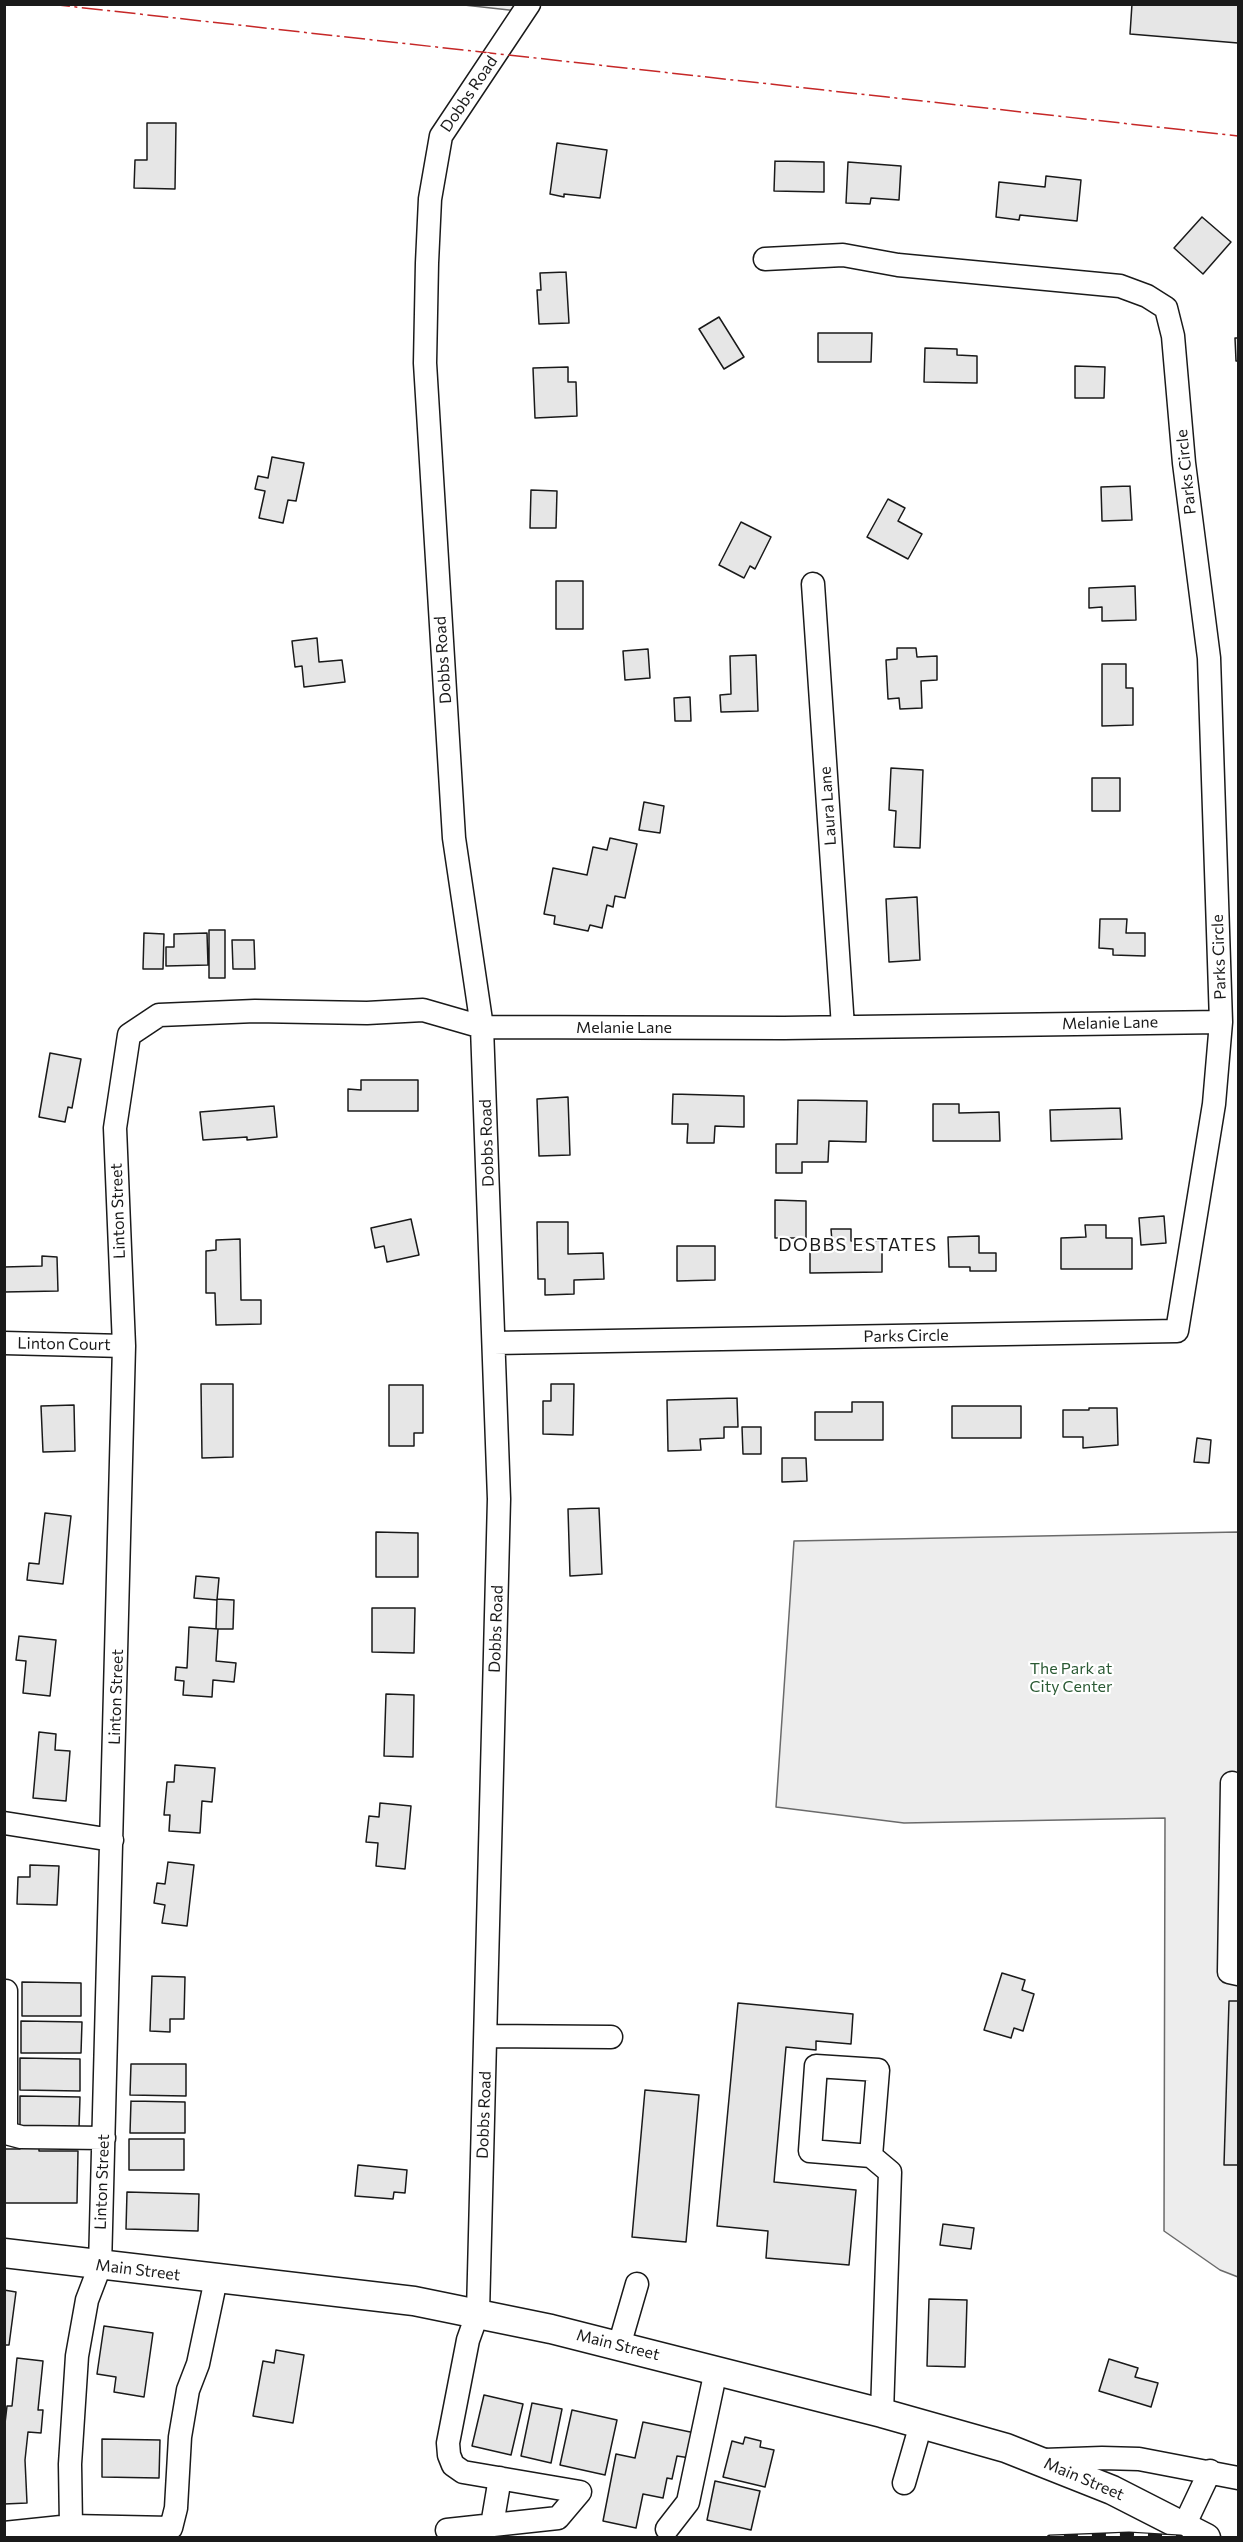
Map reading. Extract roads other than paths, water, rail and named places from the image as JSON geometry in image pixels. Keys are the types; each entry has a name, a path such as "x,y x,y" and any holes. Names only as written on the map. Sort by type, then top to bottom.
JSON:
{"main road":[{"name":"Main Street","path":"4,2253 414,2301 478,2312 716,2370 997,2445 1112,2490 1195,2532"}],"street":[{"name":"Dobbs Road","path":"500,2478 463,2472 453,2465 449,2456 448,2443 468,2340 478,2312 499,1499 482,1027 454,838 425,363 430,199 441,136 529,4"},
{"name":"Parks Circle","path":"494,1342 1177,1331 1214,1104 1221,1022 1209,658 1184,464 1173,336 1166,308 1120,286 898,265 843,255 765,259"},
{"name":"Laura Lane","path":"813,584 843,1027"},
{"name":"Melanie Lane","path":"115,1128 129,1035 159,1015 255,1011 367,1013 423,1010 482,1027 843,1027 1221,1022"},
{"name":"Linton Street","path":"71,2526 70,2464 77,2356 87,2300 100,2266 124,1346 115,1128"},
{"name":"Linton Court","path":"4,1343 124,1346"},
{"path":"1232,1783 1229,1972 1239,1974"},
{"path":"4,1822 112,1840"},
{"path":"6,1991 6,2133 21,2137 104,2138"},
{"path":"486,2036 611,2037"},
{"path":"871,2156 878,2070 816,2066 810,2151 871,2156 890,2172 882,2413"},
{"path":"4,2533 71,2526 171,2528 176,2508 178,2455 186,2402 198,2364 216,2279"},
{"path":"619,2346 637,2284"},
{"path":"667,2529 688,2502 716,2370"},
{"path":"904,2483 907,2466 921,2424"},
{"path":"1041,2461 1139,2459 1239,2478"},
{"path":"1195,2532 1210,2471"},
{"path":"447,2530 558,2518 580,2492 500,2478 492,2525"}],"railway":[{"path":"1050,2538 1129,2535 1180,2538"}],"district":[{"name":"DOBBS ESTATES","path":"858,1245"}],"park label":[{"name":"The Park at City Center","path":"1071,1678"}]}
